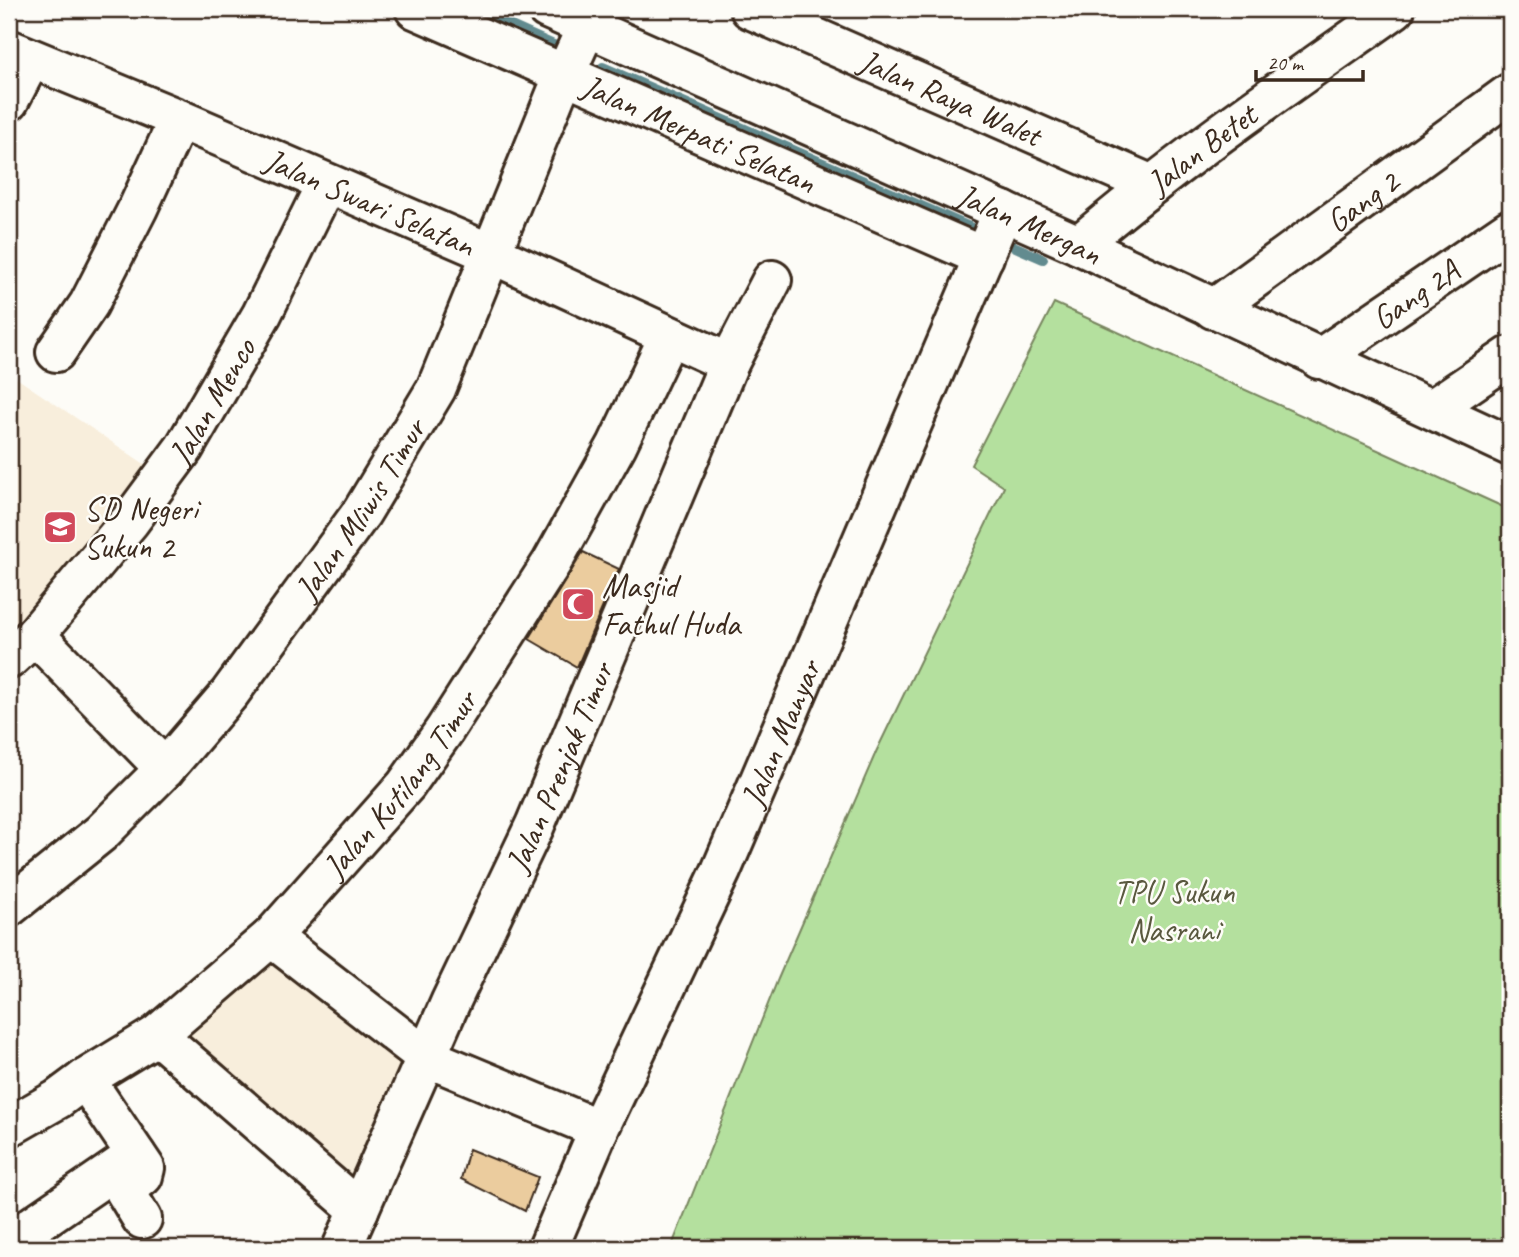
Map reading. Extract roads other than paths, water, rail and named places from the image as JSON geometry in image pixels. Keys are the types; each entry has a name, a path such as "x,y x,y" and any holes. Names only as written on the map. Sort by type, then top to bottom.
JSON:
{"street":[{"name":"Jalan Merpati Selatan","path":"415,9 564,75 993,234"},
{"name":"Jalan Mergan","path":"547,9 587,26 993,234 1079,245 1510,446"},
{"name":"Jalan Raya Walet","path":"750,9 1152,185"},
{"name":"Jalan Betet","path":"1079,245 1207,143 1395,9"},
{"name":"Jalan Mliwis Timur","path":"9,907 101,833 165,769 230,692 362,512 436,389 564,75 587,26"},
{"path":"9,101 20,54"},
{"name":"Jalan Swari Selatan","path":"20,54 179,119 492,254 729,363"},
{"name":"Gang 2","path":"1213,309 1510,93"},
{"path":"56,352 89,304 179,119"},
{"name":"Jalan Menco","path":"22,647 130,521 184,448 262,314 326,184"},
{"name":"Gang 2A","path":"1319,359 1510,229"},
{"name":"Jalan Manyar","path":"548,1248 599,1129 721,871 993,234"},
{"name":"Jalan Prenjak Timur","path":"342,1248 426,1057 535,825 729,363 772,280"},
{"name":"Jalan Kutilang Timur","path":"9,1127 158,1035 271,937 406,785 444,731 552,562 617,445 669,336"},
{"path":"1432,409 1510,356"},
{"path":"22,647 165,769"},
{"path":"271,937 426,1057 599,1129"},
{"path":"158,1035 359,1210"},
{"path":"85,1079 145,1171 125,1191 142,1219"},
{"path":"17,1242 136,1155"}],"waterway":[{"path":"473,9 556,46"},
{"path":"603,67 1043,259"}],"place":[{"name":"SD Negeri Sukun 2","path":"60,527"},
{"name":"Masjid Fathul Huda","path":"578,604"}],"park label":[{"name":"TPU Sukun Nasrani","path":"1174,910"}]}
